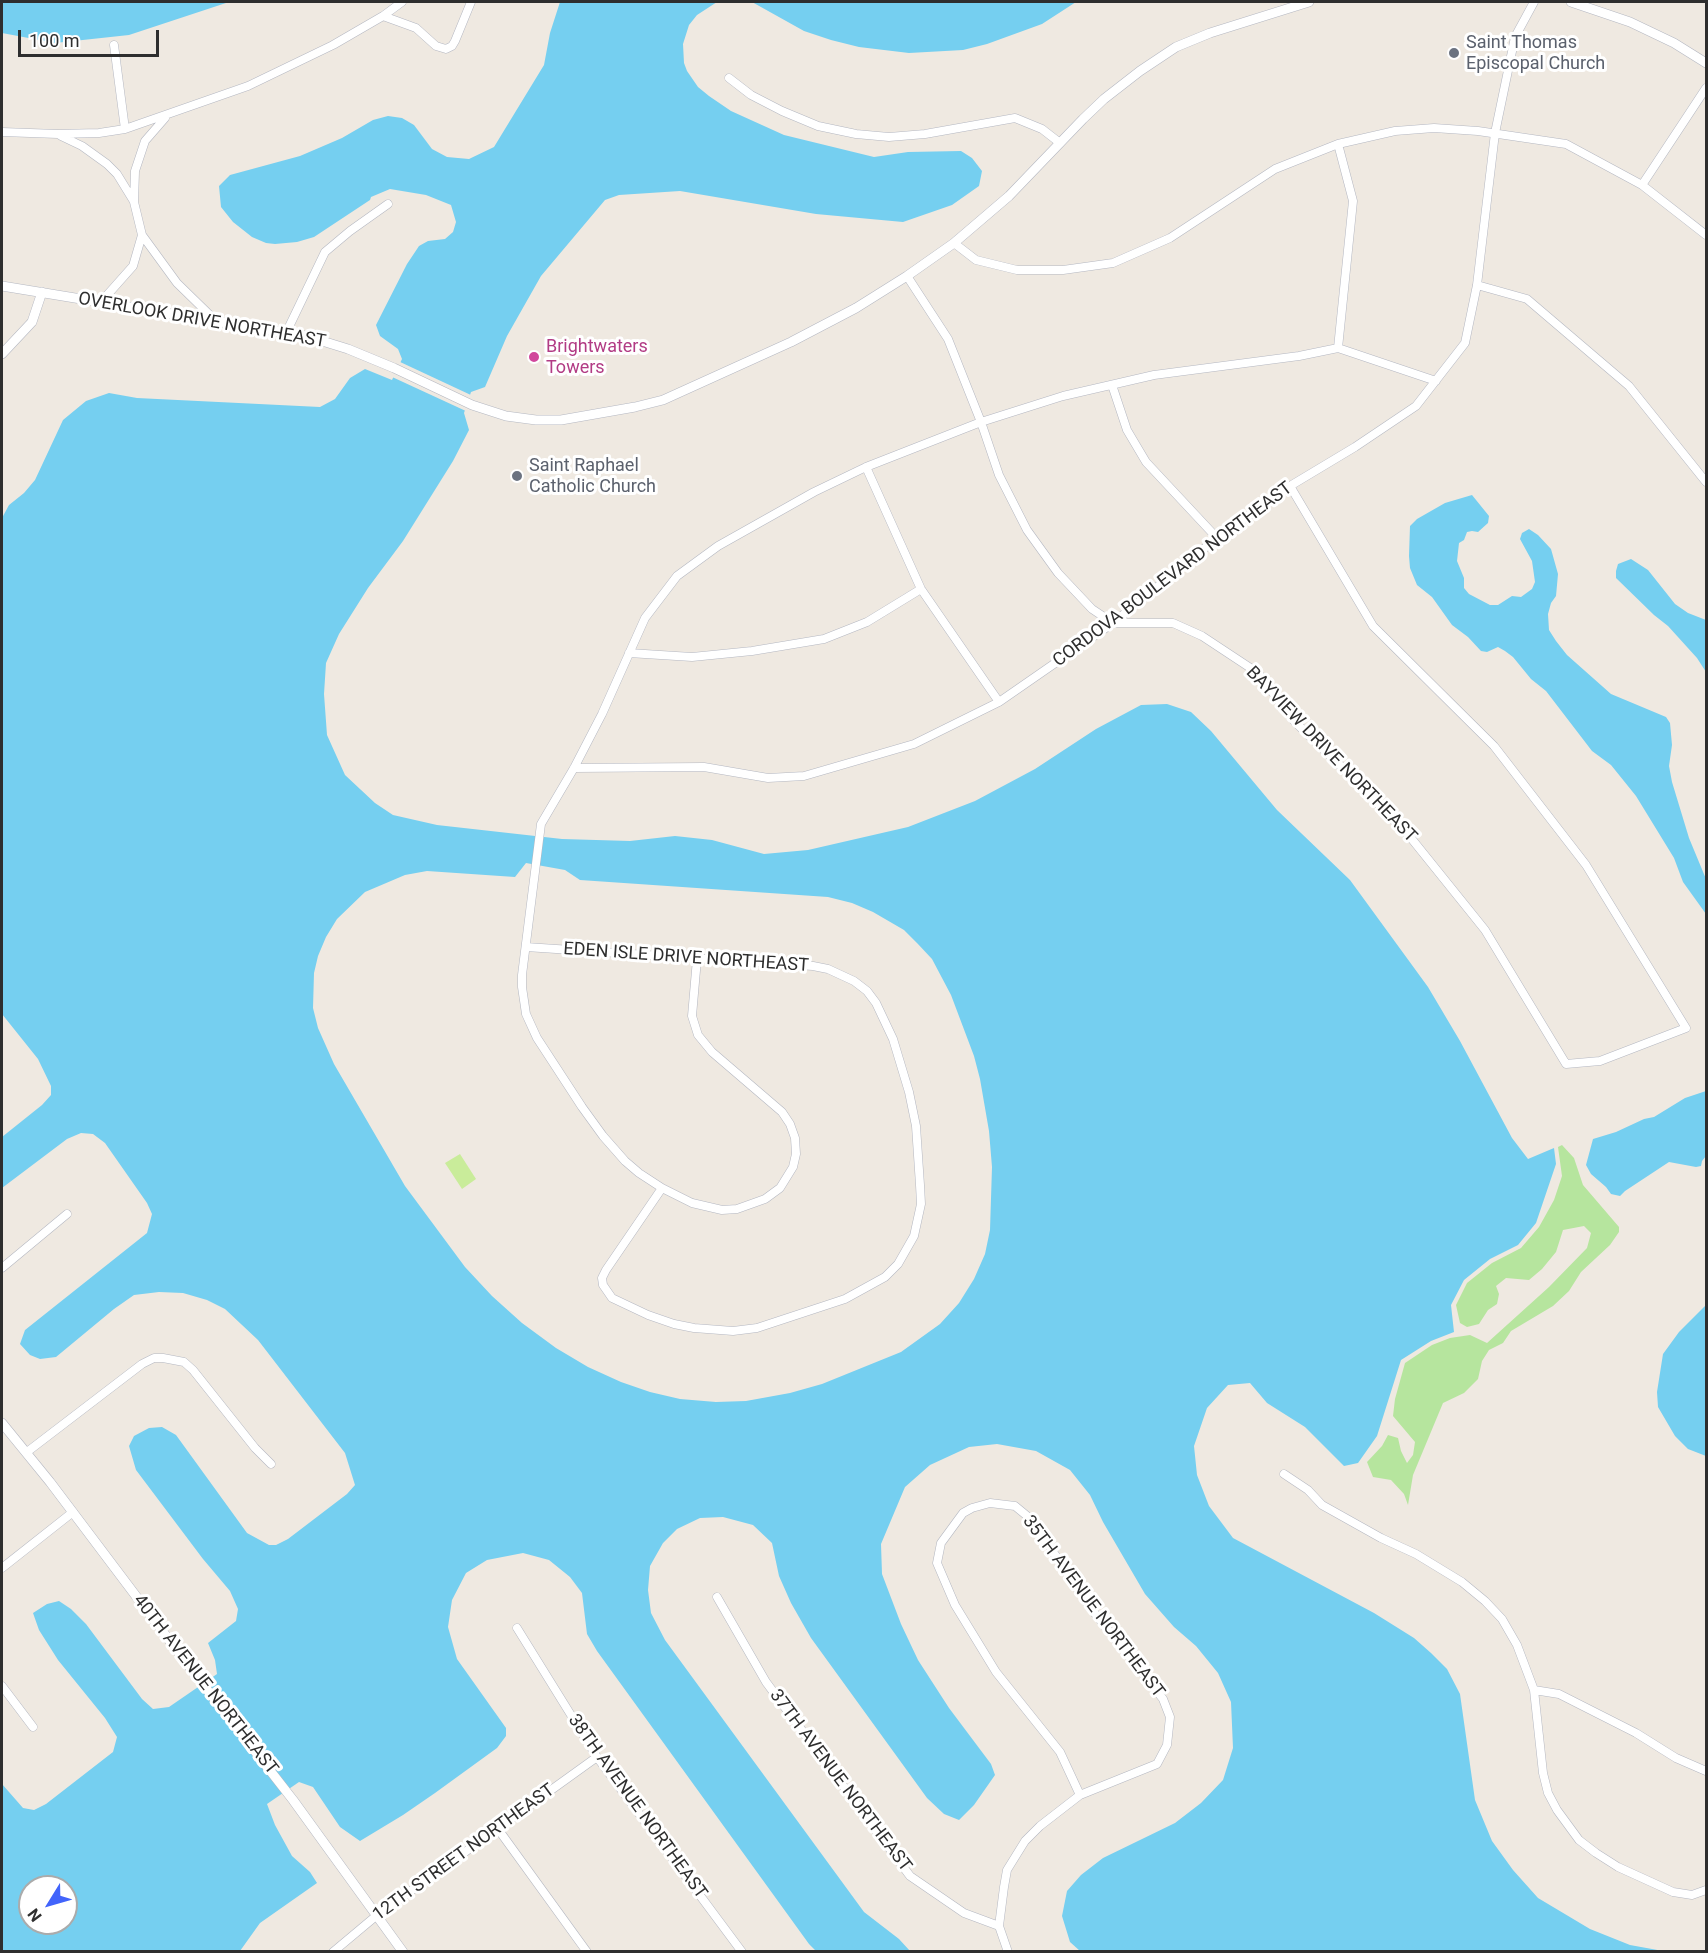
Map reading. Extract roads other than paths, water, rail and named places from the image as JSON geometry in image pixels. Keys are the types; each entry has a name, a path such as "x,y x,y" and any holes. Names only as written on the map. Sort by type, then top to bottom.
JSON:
{"street":[{"path":"2,132 99,133 125,129 248,86 291,67 382,16 402,2"},
{"path":"382,16 416,28 436,46 446,49 455,41 471,2"},
{"name":"OVERLOOK DRIVE NORTHEAST","path":"2,286 286,333 325,342 394,368 472,405 506,416 521,419 561,420 605,413 663,400 826,325 907,276 954,243 1009,196 1060,142 1112,93 1140,71 1176,47 1210,33 1309,2"},
{"name":"CORDOVA BOULEVARD NORTHEAST","path":"574,768 704,768 768,778 804,776 914,744 999,702 1113,623 1217,538 1290,486 1355,447 1416,406 1465,344 1477,285 1495,133 1515,37 1534,2"},
{"path":"1570,2 1630,22 1674,43 1707,63"},
{"path":"114,45 125,129"},
{"path":"729,78 751,95 782,111 818,126 856,134 889,136 925,134 1015,118 1042,129 1060,142"},
{"path":"1642,185 1707,88"},
{"path":"169,114 152,130 140,152 133,182 134,202 142,235 177,283 216,321"},
{"path":"954,243 976,260 1017,270 1063,270 1113,263 1170,238 1275,169 1338,144 1395,131 1434,128 1495,133 1566,144 1642,185 1707,235"},
{"path":"58,134 82,146 107,164 117,174 134,202"},
{"path":"1338,144 1353,201 1338,348"},
{"path":"286,333 325,252 388,204"},
{"path":"101,302 133,266 142,235"},
{"path":"907,276 948,339 999,475 1027,530 1058,573 1092,609 1113,623"},
{"path":"1477,285 1527,298 1629,386 1707,482"},
{"path":"2,354 32,322 42,292"},
{"path":"697,959 692,1016 698,1035 712,1052 782,1112 795,1138 796,1154 788,1178 774,1194 753,1205 737,1209 706,1208 692,1203 662,1188 625,1161 603,1136 537,1038 526,1014 524,1003 522,975 541,824 602,714 645,618 677,576 718,546 814,492 866,467 981,422 1063,396 1154,375 1299,356 1338,348 1436,381"},
{"path":"1112,386 1127,430 1146,462 1217,538"},
{"path":"866,467 921,589 999,702"},
{"name":"BAYVIEW DRIVE NORTHEAST","path":"1113,623 1173,623 1202,636 1258,674 1295,722 1411,838 1485,930 1566,1064 1600,1061 1686,1028 1586,865 1494,746 1372,626 1290,486"},
{"path":"629,653 692,657 752,651 824,639 867,622 921,589"},
{"name":"EDEN ISLE DRIVE NORTHEAST","path":"526,947 813,966 842,975 867,991 885,1020 909,1092 916,1126 921,1185 919,1219 914,1236 898,1264 871,1286 845,1299 757,1328 733,1330 694,1328 674,1324 624,1305 612,1298 603,1286 602,1278 662,1188"},
{"path":"2,1268 67,1214"},
{"path":"27,1452 142,1364 163,1358 184,1362 271,1464"},
{"name":"40TH AVENUE NORTHEAST","path":"2,1424 27,1452 293,1800 403,1952"},
{"path":"1284,1474 1308,1490 1322,1505 1438,1566 1485,1601 1502,1619 1517,1645 1533,1690 1543,1773 1548,1793 1557,1810 1580,1840 1596,1854 1618,1867 1673,1892 1692,1896 1707,1890"},
{"name":"35TH AVENUE NORTHEAST","path":"990,1503 1015,1506 1032,1520 1089,1606 1163,1700 1170,1717 1167,1744 1157,1764 1080,1795 1060,1752 996,1672 955,1605 938,1563 941,1543 963,1513 972,1508 990,1503"},
{"path":"2,1568 73,1512"},
{"name":"37TH AVENUE NORTHEAST","path":"717,1597 766,1682 910,1876 964,1912 999,1926"},
{"name":"38TH AVENUE NORTHEAST","path":"517,1628 597,1757 742,1952"},
{"path":"2,1686 33,1726"},
{"path":"1533,1690 1559,1694 1636,1733 1676,1758 1707,1771"},
{"name":"12TH STREET NORTHEAST","path":"333,1952 376,1916 597,1757"},
{"path":"1008,1952 999,1926 1007,1870 1025,1841 1040,1826 1080,1795"},
{"path":"498,1829 587,1952"}],"water":[{"path":"2,2 229,2 129,35 55,43 2,33"},
{"path":"560,2 717,2 697,15 689,25 683,44 687,71 698,87 709,96 731,111 784,135 874,157 908,152 961,151 972,158 982,171 979,186 952,205 903,222 816,214 680,191 619,195 605,200 541,276 507,336 485,387 471,392 464,413 469,430 453,461 403,541 368,588 339,634 326,663 324,694 327,735 345,775 375,803 393,815 437,825 562,839 630,841 675,836 712,840 764,854 808,850 908,827 975,801 1035,769 1096,729 1141,705 1167,704 1191,712 1211,731 1277,810 1350,880 1428,987 1512,1138 1528,1159 1554,1148 1556,1164 1536,1223 1518,1245 1490,1259 1464,1280 1451,1305 1454,1332 1431,1341 1401,1360 1377,1436 1358,1463 1344,1466 1305,1427 1267,1403 1250,1383 1228,1385 1207,1408 1194,1446 1197,1475 1209,1506 1233,1538 1374,1613 1414,1638 1447,1669 1460,1694 1475,1800 1492,1841 1513,1870 1538,1898 1590,1929 1630,1945 1663,1951 1080,1951 1070,1942 1062,1916 1067,1891 1081,1875 1103,1858 1175,1823 1201,1803 1223,1780 1233,1748 1231,1702 1218,1673 1196,1646 1174,1627 1145,1594 1090,1495 1070,1470 1036,1451 997,1444 969,1447 930,1465 905,1487 881,1544 882,1574 918,1660 949,1708 991,1764 995,1775 974,1805 959,1820 944,1814 927,1798 811,1638 779,1576 772,1543 753,1525 723,1517 700,1518 677,1529 663,1543 650,1566 648,1590 651,1613 665,1640 864,1912 899,1939 910,1951 816,1951 809,1944 597,1651 587,1634 582,1593 570,1577 549,1560 523,1553 487,1560 466,1573 452,1600 448,1627 457,1659 506,1728 506,1736 497,1748 435,1793 360,1841 340,1827 313,1787 299,1782 267,1804 275,1825 292,1856 310,1872 317,1883 260,1923 240,1951 2,1951 2,1784 23,1808 34,1810 46,1804 113,1752 117,1737 105,1718 58,1660 39,1630 33,1613 47,1604 59,1601 71,1609 86,1624 142,1699 153,1709 169,1707 217,1674 215,1660 208,1643 236,1621 238,1609 230,1591 136,1470 129,1446 134,1436 149,1428 162,1427 176,1435 247,1533 269,1545 276,1545 288,1539 347,1494 355,1485 345,1453 258,1340 225,1309 207,1300 183,1293 159,1292 134,1295 56,1357 40,1359 30,1355 20,1344 25,1330 147,1233 152,1214 147,1203 105,1143 93,1134 81,1133 67,1139 2,1188 2,1137 42,1105 51,1095 51,1086 38,1059 2,1014 2,518 9,505 35,480 63,420 86,401 109,393 137,398 320,407 335,399 350,378 365,369 392,380 402,359 398,349 380,336 376,325 407,264 419,246 428,241 445,239 453,232 456,222 451,205 426,195 390,189 371,197 370,200 314,237 297,242 275,244 252,237 233,222 221,207 219,186 230,175 300,156 342,138 373,120 388,116 402,118 414,125 432,149 447,157 469,159 494,147 544,65 550,33","holes":["526,863 565,870 580,880 828,897 852,903 873,912 904,930 932,959 951,995 974,1056 989,1131 992,1167 990,1230 985,1254 974,1279 959,1303 940,1324 901,1352 822,1384 746,1401 716,1402 680,1399 621,1382 588,1367 556,1348 522,1323 465,1267 405,1186 334,1064 318,1028 313,1008 314,973 318,956 337,919 365,892 405,875 427,871 515,877"]},
{"path":"752,2 1076,2 1042,24 987,44 963,50 909,53 859,47 831,40 804,31"},
{"path":"1472,495 1489,516 1488,523 1478,532 1467,532 1464,540 1459,543 1457,561 1464,578 1464,588 1469,594 1490,605 1498,605 1512,596 1521,597 1532,589 1535,582 1532,561 1520,539 1522,533 1529,529 1551,549 1558,574 1556,596 1548,614 1549,630 1556,641 1567,655 1611,694 1666,717 1670,723 1672,745 1669,766 1672,782 1689,838 1706,879 1706,914 1683,882 1674,858 1636,796 1611,765 1592,751 1546,691 1531,679 1505,651 1498,647 1487,652 1481,651 1452,625 1432,597 1417,585 1410,568 1410,526 1417,519 1445,503"},
{"path":"1631,559 1648,570 1675,604 1688,613 1706,620 1706,672 1697,658 1668,626 1616,578 1618,564"},
{"path":"1706,1091 1706,1156 1701,1166 1669,1162 1620,1196 1611,1194 1591,1174 1586,1165 1593,1139 1654,1117 1685,1098"},
{"path":"1706,1305 1706,1456 1688,1449 1675,1436 1658,1407 1657,1392 1663,1354 1679,1332"}],"place":[{"name":"Saint Thomas Episcopal Church","path":"1454,53"},
{"name":"Brightwaters Towers","path":"534,357"},
{"name":"Saint Raphael Catholic Church","path":"517,476"}]}
